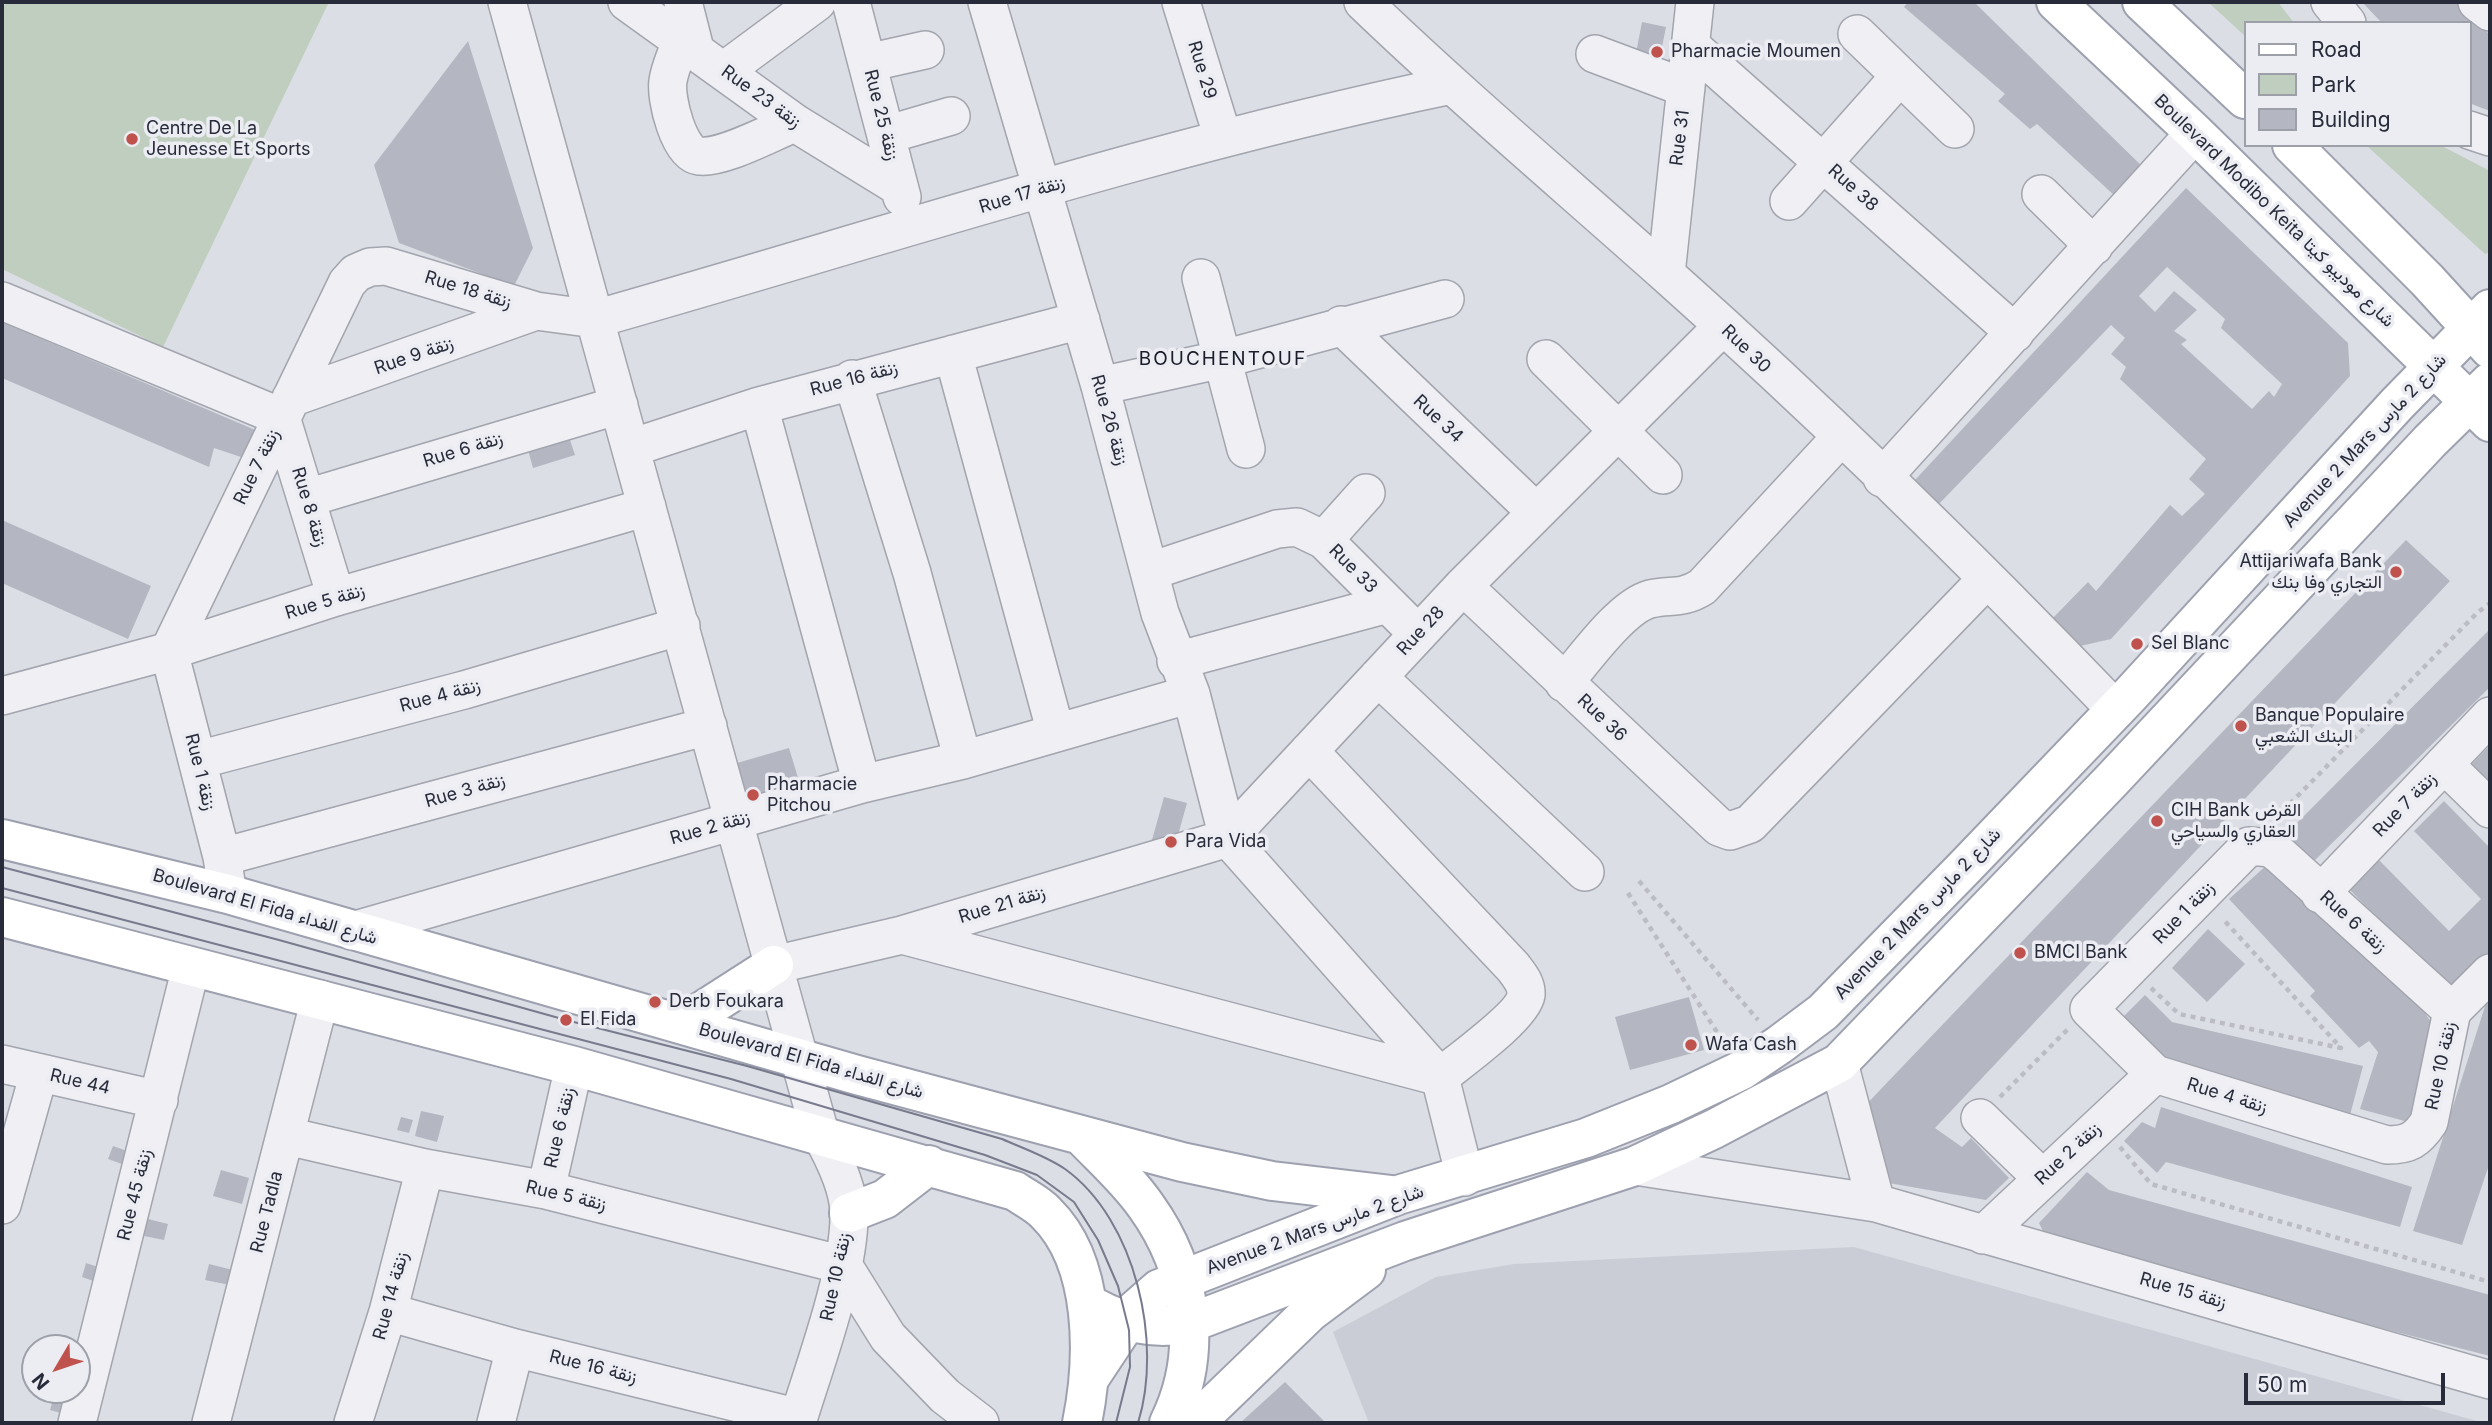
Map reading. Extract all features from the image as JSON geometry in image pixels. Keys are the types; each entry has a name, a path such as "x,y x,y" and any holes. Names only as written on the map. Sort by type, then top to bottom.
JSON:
{"main road":[{"name":"Boulevard Modibo Keita شارع موديبو كيتا","path":"2056,2 2434,366 2483,402"},
{"path":"2142,2 2244,98"},
{"path":"2294,147 2484,328"},
{"name":"Avenue 2 Mars شارع 2 مارس","path":"1089,1379 1127,1320 1159,1289 1398,1195 1465,1177 1586,1138 1671,1104 1742,1070 1823,1012 2174,649 2434,366 2484,328"},
{"path":"1087,1303 1102,1313 1127,1320 1169,1328 1190,1324 1405,1241 1635,1166 1714,1129 1839,1063 2483,402"},
{"name":"Boulevard El Fida شارع الفداء","path":"2,839 228,894 800,1058 1081,1135 1272,1181 1398,1195"},
{"path":"2,917 574,1066 820,1133 1016,1191 1046,1213 1066,1240 1084,1284 1090,1342 1089,1379 1082,1423"},
{"path":"682,1024 775,965"},
{"path":"1081,1135 1147,1208 1184,1279 1190,1324 1187,1368 1169,1423"},
{"path":"849,1213 884,1199 929,1165"},
{"path":"1195,1423 1310,1312 1405,1241"}],"street":[{"name":"Rue 10 زنقة","path":"507,2 820,1133 842,1183 849,1213 843,1265 798,1421"},
{"name":"Rue 23 زنقة","path":"627,2 795,122 899,187"},
{"path":"683,2 688,45 667,90 681,141 687,150 695,156 715,155 795,122"},
{"path":"725,71 777,29 817,2"},
{"name":"Rue 25 زنقة","path":"851,2 911,228"},
{"name":"Rue 26 زنقة","path":"987,2 1100,386 1160,612 1184,678 1228,838"},
{"name":"Rue 29","path":"1181,2 1223,138"},
{"name":"Rue 31","path":"1666,274 1695,2"},
{"path":"2330,2 2345,21"},
{"path":"2477,2 2490,12"},
{"name":"Rue 30","path":"1383,8 1452,85 1723,326 1986,580 2122,703"},
{"path":"1857,34 1955,129"},
{"name":"Rue 38","path":"1690,45 1823,160 2015,333"},
{"path":"867,63 925,50"},
{"path":"1595,54 1686,88"},
{"path":"1789,201 1900,76"},
{"name":"Rue 17 زنقة","path":"595,319 1223,138 1452,85"},
{"path":"886,135 951,117"},
{"path":"2471,131 2490,137"},
{"path":"1882,478 2195,133"},
{"path":"2041,194 2094,246"},
{"name":"Rue 18 زنقة","path":"346,283 356,272 370,267 386,266 536,311 595,319"},
{"path":"1201,278 1246,449"},
{"name":"Rue 7 زنقة","path":"169,651 346,283"},
{"path":"1100,386 1223,359 1445,299"},
{"path":"2,301 286,408"},
{"name":"Rue 9 زنقة","path":"286,408 536,311"},
{"name":"Rue 16 زنقة","path":"631,448 852,379 1081,320"},
{"name":"Rue 34","path":"1341,325 1536,512"},
{"name":"Rue 28","path":"1228,838 1463,586 1723,326"},
{"path":"953,354 1056,733"},
{"path":"1546,359 1619,428 1663,475"},
{"path":"852,379 912,573 963,760"},
{"name":"Rue 6 زنقة","path":"307,498 619,405"},
{"path":"759,406 862,784"},
{"name":"Rue 8 زنقة","path":"286,408 307,498 336,597"},
{"path":"1564,683 1622,618 1638,605 1650,599 1676,598 1702,587 1840,438"},
{"path":"1324,540 1366,493"},
{"name":"Rue 5 زنقة","path":"2,696 169,651 336,597 647,507"},
{"name":"Rue 33","path":"1151,571 1277,529 1297,527 1324,540 1418,635"},
{"name":"Rue 36","path":"1463,586 1719,827 1730,831 1750,824 1986,580"},
{"name":"Rue 2 زنقة","path":"352,931 862,784 963,760 1056,733 1184,678 1388,604"},
{"name":"Rue 4 زنقة","path":"198,760 464,690 681,626"},
{"name":"Rue 1 زنقة","path":"169,651 222,857 228,894"},
{"path":"1378,677 1585,872"},
{"name":"Rue 7 زنقة","path":"2320,894 2490,716"},
{"name":"Rue 3 زنقة","path":"222,857 708,726"},
{"path":"1309,751 1513,967 1525,984 1526,998 1514,1015 1440,1077"},
{"path":"2444,764 2490,808"},
{"path":"1228,838 1440,1077 1465,1177"},
{"name":"Rue 21 زنقة","path":"775,965 902,935 1228,838"},
{"name":"Rue 6 زنقة","path":"2249,846 2272,848 2452,1011"},
{"name":"Rue 1 زنقة","path":"2089,1009 2249,846"},
{"path":"902,935 1440,1077"},
{"name":"Rue 45 زنقة","path":"77,1423 191,967"},
{"name":"Rue 10 زنقة","path":"2387,1145 2407,1145 2419,1137 2429,1122 2452,1011 2490,973"},
{"name":"Rue Tadla","path":"211,1423 287,1136 320,999"},
{"name":"Rue 4 زنقة","path":"2089,1009 2155,1074 2387,1145"},
{"path":"1839,1063 1876,1203"},
{"name":"Rue 44","path":"2,1064 159,1100"},
{"name":"Rue 6 زنقة","path":"546,1190 574,1066"},
{"path":"2,1205 39,1073"},
{"name":"Rue 2 زنقة","path":"1983,1235 2155,1074"},
{"path":"1980,1118 2042,1178"},
{"name":"Rue 5 زنقة","path":"287,1136 425,1168 546,1190 843,1265"},
{"name":"Rue 15 زنقة","path":"1635,1166 1876,1203 2490,1380"},
{"name":"Rue 14 زنقة","path":"353,1423 388,1312 425,1168"},
{"path":"843,1265 888,1337 945,1396 980,1423"},
{"name":"Rue 16 زنقة","path":"388,1312 515,1348 798,1421"},
{"path":"496,1423 515,1348"}],"path":[{"path":"2249,846 2467,622 2490,603"},
{"path":"1639,881 1779,1045"},
{"path":"1628,893 1742,1070"},
{"path":"2130,968 2179,1014 2341,1048 2200,894"},
{"path":"1980,1118 2089,1009"},
{"path":"2101,1123 2151,1184 2490,1282"}],"shaded area":[{"path":"1854,1247 2484,1423 1369,1423 1333,1332 1436,1277 1514,1264"}],"green space":[{"name":"Centre De La Jeunesse Et Sports","path":"6,2 329,2 163,347 2,269 2,10"},
{"path":"2208,2 2278,2 2292,21 2244,21 2244,35"},
{"path":"2368,147 2444,147 2490,171 2490,252 2485,254"}],"building":[{"path":"1908,2 1974,2 2148,172 2116,197 2037,124 2030,129 1998,101 2005,94 1904,7"},
{"path":"2362,2 2458,2 2490,35 2490,111 2471,104 2471,21 2380,21"},
{"path":"1642,22 1666,27 1660,57 1636,53"},
{"path":"468,41 533,248 514,286 399,243 374,165"},
{"path":"2186,188 2348,343 2350,376 2111,639 2076,647 2048,623 2088,582 2096,591 2170,505 2182,516 2205,494 2189,479 2206,459 2120,379 2126,367 2111,354 2125,338 2111,325 1939,504 1915,480","holes":["2167,267 2225,319 2221,328 2282,384 2274,397 2269,391 2252,409 2181,344 2187,340 2174,331 2197,310 2174,291 2155,312 2139,296"]},
{"path":"2,322 260,432 247,459 214,448 209,467 2,378"},
{"path":"567,431 575,455 533,468 526,443"},
{"path":"2,520 151,586 128,639 2,583"},
{"path":"2406,540 2450,581 1935,1128 1962,1147 1971,1138 2009,1178 1986,1200 1877,1181 1858,1113"},
{"path":"2490,629 2490,687 2310,865 2283,837"},
{"path":"2490,745 2490,783 2471,765"},
{"path":"789,748 802,791 749,806 737,763"},
{"path":"1164,797 1187,803 1173,853 1150,847"},
{"path":"2444,801 2490,848 2490,955 2451,993 2349,889 2379,860 2449,931 2481,899 2414,831"},
{"path":"2268,864 2413,995 2431,1022 2412,1123 2360,1109 2378,1052 2369,1041 2359,1048 2310,996 2315,991 2229,899"},
{"path":"2208,929 2245,964 2207,1002 2172,968"},
{"path":"2145,995 2172,1022 2363,1066 2349,1119 2156,1068 2113,1027"},
{"path":"1689,997 1704,1050 1630,1070 1615,1017"},
{"path":"2490,998 2490,1162 2462,1245 2413,1231 2487,1000"},
{"path":"2161,1107 2412,1187 2400,1227 2166,1162 2157,1173 2124,1141 2142,1122 2155,1128"},
{"path":"421,1111 444,1116 437,1142 415,1136"},
{"path":"401,1117 413,1120 409,1133 397,1130"},
{"path":"113,1146 130,1152 125,1165 108,1159"},
{"path":"221,1170 249,1178 242,1204 213,1196"},
{"path":"2087,1172 2109,1190 2490,1295 2490,1356 2049,1243 2039,1223"},
{"path":"148,1219 168,1224 164,1240 144,1236"},
{"path":"86,1263 101,1268 96,1282 82,1277"},
{"path":"209,1264 233,1270 230,1285 205,1280"},
{"path":"1285,1382 1326,1423 1240,1423"},
{"path":"52,1404 66,1404 64,1414 50,1410"}],"tram line":[{"path":"2,867 566,1020 747,1066 1002,1139 1042,1156 1065,1169 1090,1191 1110,1219 1126,1251 1138,1285 1145,1321 1145,1391 1138,1423"},
{"path":"2,888 731,1079 985,1155 1037,1175 1074,1202 1098,1240 1118,1286 1129,1330 1130,1367 1116,1423"}],"place":[{"name":"Pharmacie Moumen","path":"1657,52"},
{"name":"Centre De La Jeunesse Et Sports","path":"132,139"},
{"name":"Attijariwafa Bank التجاري وفا بنك","path":"2396,572"},
{"name":"Sel Blanc","path":"2137,644"},
{"name":"Banque Populaire البنك الشعبي","path":"2241,726"},
{"name":"Pharmacie Pitchou","path":"753,795"},
{"name":"CIH Bank القرض العقاري والسياحي","path":"2157,821"},
{"name":"Para Vida","path":"1171,842"},
{"name":"BMCI Bank","path":"2020,953"},
{"name":"Derb Foukara","path":"655,1002"},
{"name":"El Fida","path":"566,1020"},
{"name":"Wafa Cash","path":"1691,1045"}],"district":[{"name":"BOUCHENTOUF","path":"1223,359"}]}
